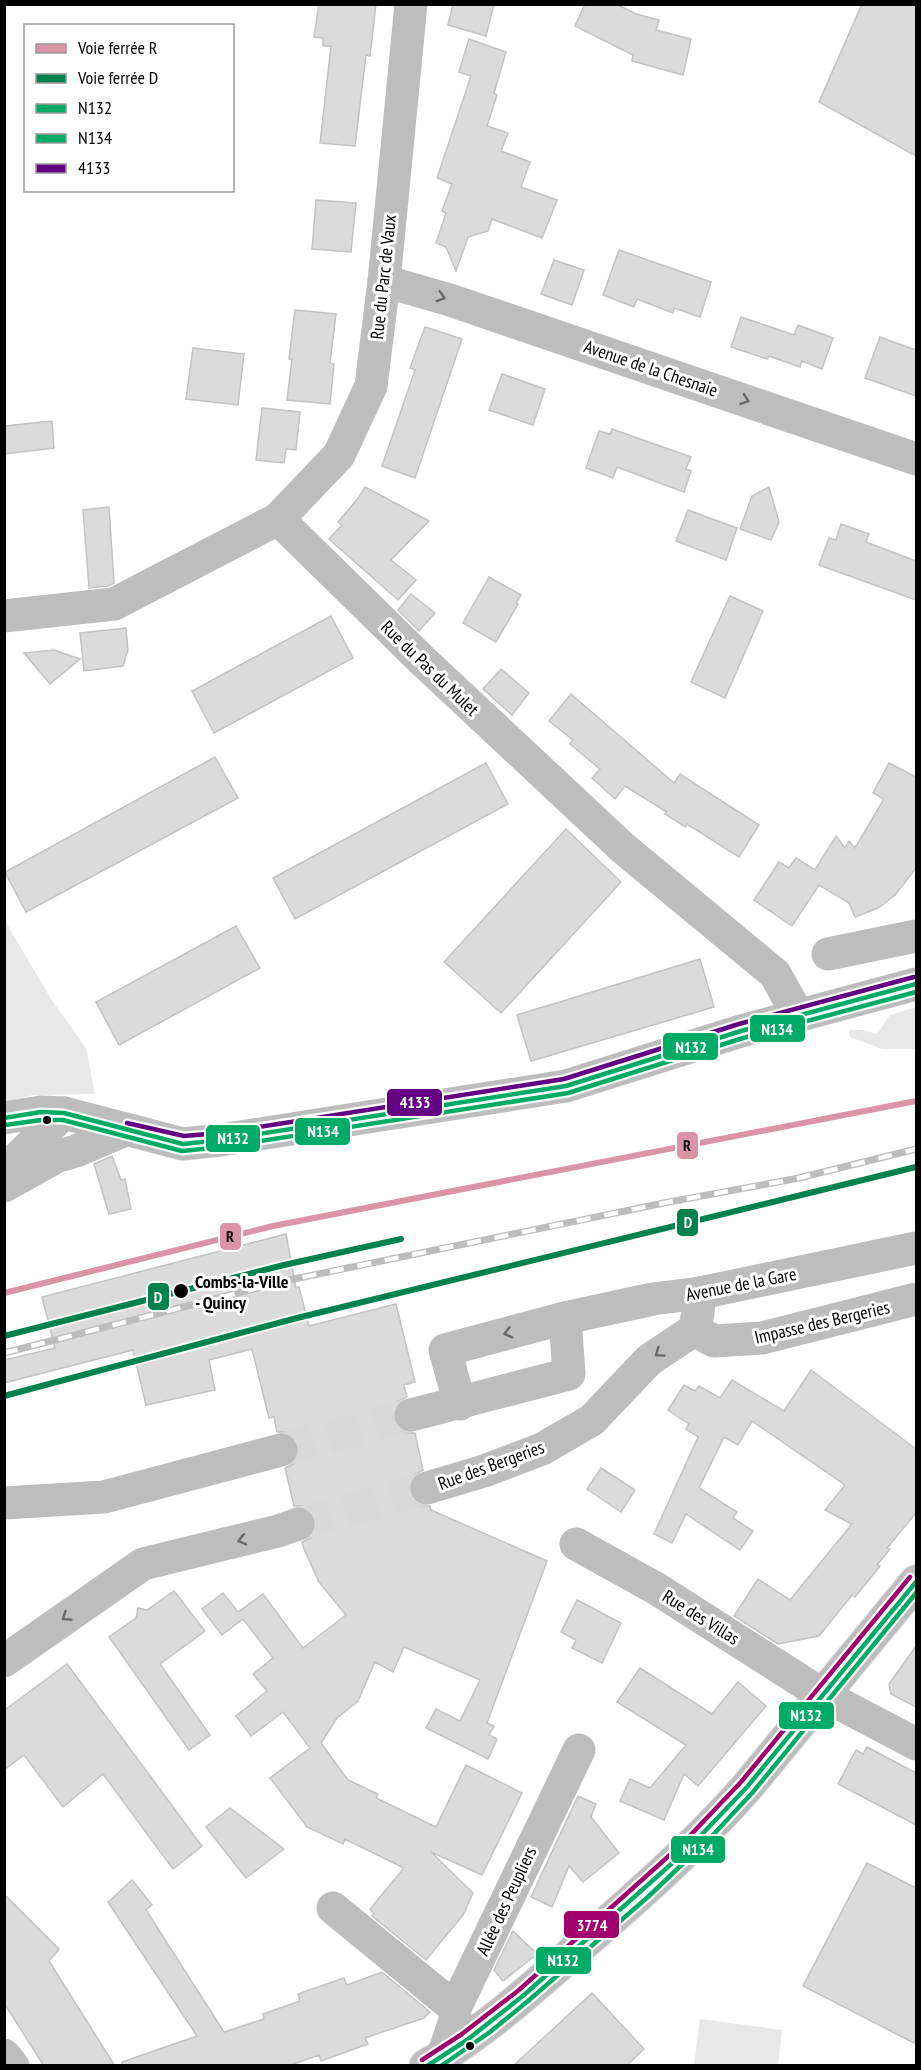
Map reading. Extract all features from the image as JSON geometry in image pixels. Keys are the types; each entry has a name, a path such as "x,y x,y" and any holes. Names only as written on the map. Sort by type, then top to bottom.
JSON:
{"street":[{"name":"Rue du Parc de Vaux","path":"278,519 339,455 371,386 384,281 411,4"},
{"name":"Avenue de la Chesnaie","path":"384,281 450,300 916,459"},
{"path":"4,616 114,604 278,519"},
{"name":"Rue du Pas du Mulet","path":"278,519 424,662 623,848 775,974 798,1015"},
{"path":"828,954 916,936"},
{"path":"10,1122 41,1112 64,1113 183,1144 221,1140 566,1086 741,1030 916,984"},
{"path":"4,1171 64,1113"},
{"path":"4,1186 56,1157 125,1130"},
{"name":"Avenue de la Gare","path":"460,1404 445,1350 565,1318 653,1299 700,1293 916,1248"},
{"path":"693,1330 700,1293"},
{"name":"Impasse des Bergeries","path":"693,1330 714,1341 762,1338 916,1299"},
{"path":"411,1415 570,1374 565,1318"},
{"name":"Rue des Bergeries","path":"427,1488 484,1471 542,1449 592,1420 649,1360 693,1330"},
{"path":"4,1503 104,1497 281,1450"},
{"path":"4,1661 143,1564 298,1524"},
{"name":"Rue des Villas","path":"576,1544 657,1589 824,1695 916,1744"},
{"path":"435,2061 488,2025 538,1983 664,1872 719,1820 916,1582"},
{"name":"Allée des Peupliers","path":"435,2061 455,2020 455,2008 579,1750"},
{"path":"333,1908 455,2008"},
{"path":"4,2055 13,2066"}],"shaded area":[{"path":"4,919 51,999 86,1048 95,1094 33,1095 5,1102"},
{"path":"916,1007 916,1049 882,1049 850,1037 850,1030 863,1030 877,1034 890,1015"},
{"path":"700,2019 782,2030 778,2065 694,2065"}],"building":[{"path":"319,4 376,4 370,56 366,55 355,146 320,143 331,46 323,46 323,38 314,37"},
{"path":"453,4 494,4 486,36 448,25"},
{"path":"585,4 616,4 636,14 659,20 656,30 691,39 683,75 632,61 633,55 575,26"},
{"path":"862,4 916,4 916,156 819,102"},
{"path":"469,39 506,52 494,93 497,95 487,126 508,133 501,151 530,162 521,187 557,200 542,238 492,219 488,231 468,237 456,271 446,247 436,243 446,213 442,211 452,184 437,178 471,76 459,72"},
{"path":"316,200 356,203 351,252 312,249"},
{"path":"619,250 711,282 700,317 674,308 673,313 637,299 634,307 603,295"},
{"path":"554,260 584,270 572,305 541,294"},
{"path":"295,310 336,314 330,363 334,364 330,404 287,400"},
{"path":"741,317 794,335 798,325 833,338 822,369 802,361 800,367 769,356 767,359 731,347"},
{"path":"425,327 462,339 415,478 382,466 415,370 410,368"},
{"path":"880,337 916,350 916,396 865,378"},
{"path":"193,348 244,354 238,405 186,399"},
{"path":"502,374 545,389 533,425 489,410"},
{"path":"262,408 300,412 296,450 286,449 284,463 256,460"},
{"path":"52,421 54,448 4,454 4,426"},
{"path":"612,429 691,457 686,469 691,471 684,492 617,467 613,478 586,468 599,431 610,434"},
{"path":"365,487 429,521 391,560 416,580 398,600 329,539 342,525 338,522"},
{"path":"769,487 779,522 771,540 740,529 752,496"},
{"path":"109,507 114,583 89,588 83,510"},
{"path":"688,510 737,528 726,560 676,541"},
{"path":"841,524 869,534 866,542 916,561 916,600 819,565 829,538 836,540"},
{"path":"489,577 521,595 496,642 463,623"},
{"path":"411,594 435,613 419,631 398,610"},
{"path":"730,596 763,611 725,698 691,682"},
{"path":"331,616 353,658 214,733 192,691"},
{"path":"126,628 128,650 123,666 84,671 80,633"},
{"path":"54,650 80,659 50,684 24,653"},
{"path":"501,669 529,693 512,715 483,689"},
{"path":"571,694 674,783 680,774 759,825 739,857 687,824 685,827 665,814 667,812 625,786 615,799 592,778 600,769 570,744 573,740 549,721"},
{"path":"215,757 238,798 26,912 5,872"},
{"path":"486,763 508,804 295,919 273,878"},
{"path":"889,763 916,777 916,868 895,895 878,908 855,917 849,903 819,885 792,926 754,900 779,862 789,868 796,858 815,870 836,836 845,848 849,841 855,848 884,799 873,793"},
{"path":"566,829 621,882 501,1013 444,962"},
{"path":"236,926 260,968 119,1045 96,1002"},
{"path":"700,959 714,1007 531,1061 517,1015"},
{"path":"112,1156 121,1180 125,1179 131,1209 109,1214 94,1164"},
{"path":"286,1234 296,1288 299,1287 309,1326 396,1304 415,1382 404,1385 407,1397 397,1402 393,1409 393,1419 398,1429 405,1433 415,1433 423,1470 414,1475 409,1483 409,1493 414,1501 422,1506 430,1506 431,1510 547,1561 487,1723 494,1726 489,1735 497,1739 488,1759 426,1728 436,1709 460,1721 480,1680 404,1647 393,1672 375,1662 358,1701 337,1718 321,1743 348,1780 378,1794 376,1798 436,1827 466,1765 522,1793 482,1875 431,1852 473,1893 463,1915 426,1960 372,1916 374,1914 370,1909 404,1868 345,1839 343,1844 307,1827 270,1778 310,1748 283,1712 251,1736 236,1716 267,1691 253,1674 273,1658 243,1619 222,1635 202,1609 223,1593 238,1612 263,1594 303,1648 346,1615 319,1582 304,1549 302,1542 312,1537 316,1528 316,1518 310,1509 294,1506 285,1468 294,1464 299,1455 299,1445 294,1436 286,1432 277,1432 274,1417 269,1418 252,1349 209,1360 215,1390 146,1405 133,1350 4,1383 4,1360 55,1348 42,1297"},
{"path":"811,1370 916,1449 916,1513 887,1548 890,1549 877,1565 880,1566 855,1597 852,1595 819,1636 778,1644 734,1616 758,1579 790,1600 852,1524 825,1510 845,1485 752,1421 738,1445 724,1437 699,1488 737,1512 733,1518 753,1531 740,1550 686,1514 672,1543 654,1534 698,1437 686,1429 689,1424 668,1410 684,1385 695,1391 699,1386 720,1398 732,1380 784,1411"},
{"path":"601,1468 635,1490 621,1512 587,1489"},
{"path":"174,1591 205,1631 160,1664 210,1735 189,1750 109,1637 136,1618 138,1608 147,1610"},
{"path":"577,1600 621,1623 602,1663 572,1648 576,1640 561,1632"},
{"path":"916,1646 916,1707 891,1694 889,1684"},
{"path":"67,1664 202,1846 173,1869 103,1774 63,1807 24,1755 4,1770 5,1710"},
{"path":"640,1668 712,1714 738,1682 766,1706 698,1786 684,1774 664,1820 620,1801 630,1779 650,1788 686,1745 617,1702"},
{"path":"867,1747 916,1773 916,1825 838,1784 856,1750 863,1754"},
{"path":"578,1796 596,1804 591,1817 619,1853 583,1882 569,1866 552,1907 531,1897"},
{"path":"230,1808 284,1849 246,1878 206,1827"},
{"path":"867,1863 916,1888 916,2044 803,1986"},
{"path":"132,1880 152,1905 146,1910 224,2032 264,2019 263,2014 300,2001 298,1994 344,1978 347,1985 382,1972 430,2012 424,2018 365,2038 368,2044 321,2061 319,2055 288,2066 122,2066 122,2062 197,2036 108,1902"},
{"path":"4,1894 59,1949 49,1961 115,2066 44,2066 4,2003"},
{"path":"513,1931 537,1954 503,1981 494,1970"},
{"path":"592,1993 644,2049 626,2066 513,2066"}],"tunnel":[{"path":"281,1450 411,1415"},
{"path":"298,1524 427,1488"}],"railway":[{"path":"4,1353 289,1280 669,1202 799,1178 916,1149"}],"rail line":[{"name":"R","path":"4,1293 273,1226 916,1101"},
{"name":"D","path":"4,1396 297,1318 916,1167"},
{"name":"D","path":"4,1336 284,1265 401,1239"}],"transit line":[{"name":"4133","path":"127,1123 184,1136 220,1133 564,1079 739,1024 914,977"},
{"name":"N132","path":"4,1118 41,1112 64,1113 183,1144 221,1140 566,1086 741,1031 916,984"},
{"name":"N134","path":"5,1125 41,1120 63,1120 182,1151 222,1147 568,1093 743,1038 916,992"},
{"name":"3774","path":"422,2060 462,2034 519,1990 681,1845 741,1782 910,1577"},
{"name":"N132","path":"427,2066 467,2040 524,1995 687,1850 747,1787 916,1582"},
{"name":"N134","path":"441,2066 490,2032 528,2001 649,1896 713,1835 753,1792 916,1593"}],"place":[{"name":"Combs-la-Ville - Quincy","path":"181,1291"}]}
